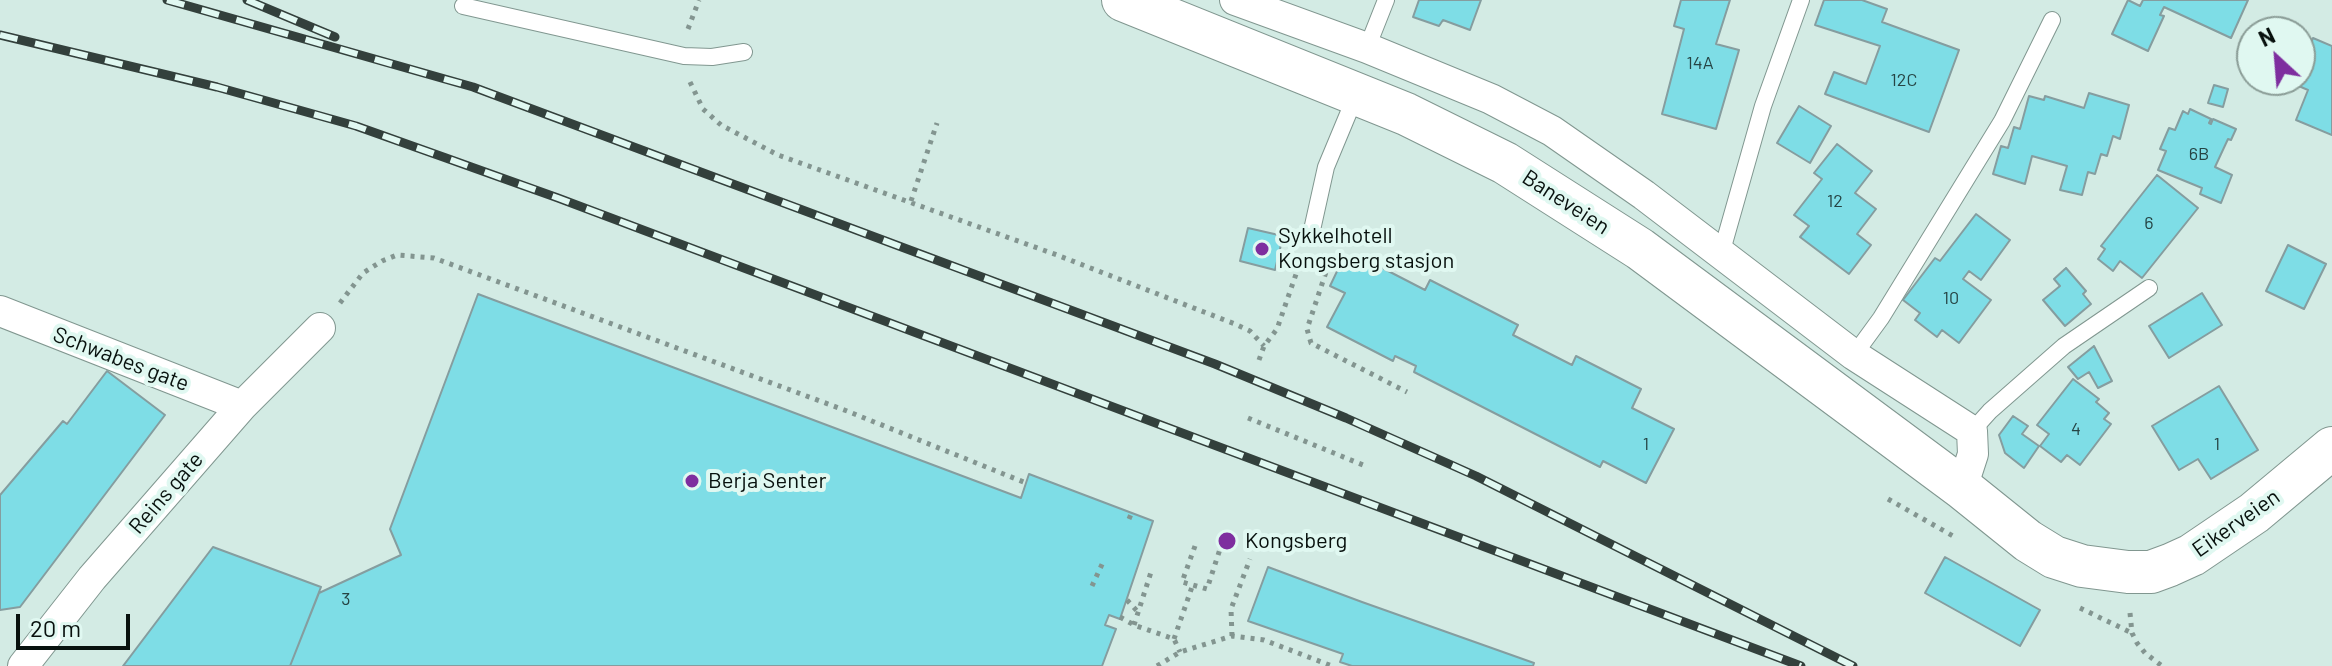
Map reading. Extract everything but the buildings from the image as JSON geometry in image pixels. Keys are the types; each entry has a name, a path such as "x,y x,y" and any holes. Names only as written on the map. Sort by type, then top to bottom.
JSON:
{"main road":[{"name":"Baneveien","path":"1123,0 1406,114 1505,163 1640,249 1962,488 2028,541 2054,557 2082,566 2129,590"},
{"name":"Eikerveien","path":"2129,590 2151,572 2192,555 2254,513 2332,448"}],"street":[{"path":"1235,0 1367,48 1491,99 1552,131 1644,195 1854,355 1972,431 1973,454 1962,488"},
{"name":"Schwabes gate","path":"0,311 242,406"},
{"name":"Reins gate","path":"23,666 92,578 242,406 320,328"}],"lane":[{"path":"1367,48 1386,0"},
{"path":"1721,254 1763,106 1801,0"},
{"path":"463,6 684,56 712,57 744,52"},
{"path":"1854,355 1881,318 2002,121 2052,20"},
{"path":"1312,230 1326,167 1357,94"},
{"path":"1972,431 1990,411 2064,346 2149,288"}],"path":[{"path":"699,0 688,28 684,56 691,84 703,109 721,125 778,155 911,201 1235,324 1250,331 1264,346"},
{"path":"911,201 937,123"},
{"path":"1312,230 1327,269 1307,329 1311,343 1407,392"},
{"path":"320,328 363,273 382,261 397,255 434,258 847,411 1026,483"},
{"path":"1259,360 1264,346 1277,329 1294,278"},
{"path":"1248,418 1368,467"},
{"path":"1195,546 1182,582 1207,589 1220,549"},
{"path":"1232,636 1231,609 1250,559"},
{"path":"1092,586 1104,560"},
{"path":"1134,625 1152,569"},
{"path":"1180,652 1174,639 1193,584"},
{"path":"2129,590 2132,633 2145,653 2162,666"},
{"path":"1127,600 1138,611"},
{"path":"1120,617 1174,639"},
{"path":"1157,666 1180,652 1232,636 1264,640 1332,666"}],"railway":[{"path":"167,0 473,87 1215,364 1476,476 1853,666"},
{"path":"247,0 335,37"},
{"path":"0,35 217,87 356,126 558,198 1801,666"}],"place":[{"name":"Sykkelhotell Kongsberg stasjon","path":"1262,249"},
{"name":"Berja Senter","path":"692,481"},
{"name":"Kongsberg","path":"1227,541"}]}
